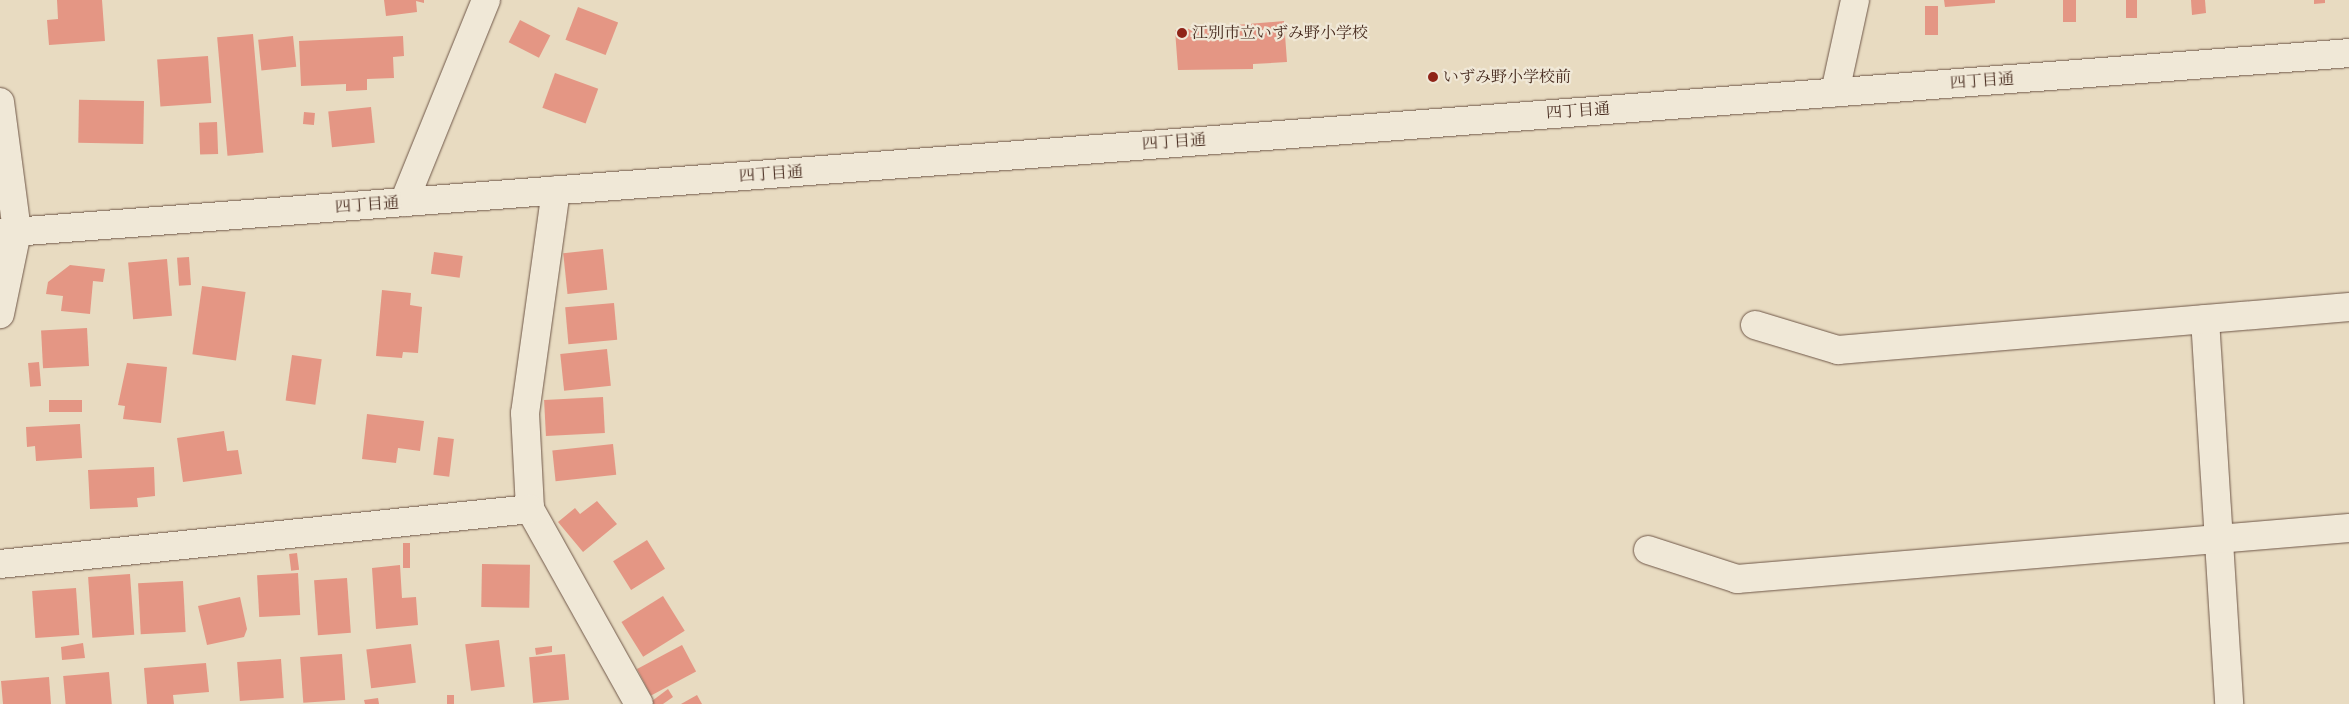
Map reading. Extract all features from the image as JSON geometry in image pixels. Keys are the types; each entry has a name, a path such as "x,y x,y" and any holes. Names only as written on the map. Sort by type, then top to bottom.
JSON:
{"street":[{"path":"404,202 486,0"},
{"path":"1835,92 1855,0"},
{"name":"四丁目通","path":"8,232 2349,53"},
{"path":"0,102 8,232 0,314"},
{"path":"556,190 525,413 530,510 639,704"},
{"path":"1755,325 1838,350 2349,307"},
{"path":"2205,319 2229,704"},
{"path":"0,564 530,510"},
{"path":"1648,550 1737,579 2349,528"}],"building":[{"path":"57,0 102,0 105,41 49,45 47,20 58,19"},
{"path":"384,0 424,0 424,3 416,1 417,12 386,16"},
{"path":"1944,0 1995,0 1995,3 1945,7"},
{"path":"2063,0 2076,0 2076,22 2063,22"},
{"path":"2126,0 2137,0 2137,18 2126,18"},
{"path":"2191,0 2205,0 2206,13 2192,15"},
{"path":"2314,0 2325,0 2325,3 2314,4"},
{"path":"1925,6 1938,6 1938,35 1925,35"},
{"path":"578,7 618,22 606,55 565,40"},
{"path":"520,20 550,35 539,58 509,42"},
{"path":"1284,21 1287,62 1253,64 1253,69 1178,70 1175,30"},
{"path":"253,34 263,153 228,156 217,37"},
{"path":"293,36 296,67 261,70 258,40"},
{"path":"403,36 404,56 393,57 394,78 367,79 367,90 346,91 346,84 301,86 299,41"},
{"path":"208,56 211,103 160,106 157,60"},
{"path":"555,73 598,89 586,124 542,108"},
{"path":"79,100 144,101 143,144 78,143"},
{"path":"371,107 375,143 332,147 328,111"},
{"path":"304,112 315,113 314,125 303,124"},
{"path":"217,122 218,154 200,155 199,123"},
{"path":"603,249 607,290 568,294 563,253"},
{"path":"434,252 463,256 460,278 431,274"},
{"path":"189,257 191,285 179,286 177,258"},
{"path":"167,259 172,316 133,319 128,262"},
{"path":"70,265 105,269 103,282 93,281 90,314 61,311 63,296 46,294 48,282"},
{"path":"202,286 246,292 236,360 192,354"},
{"path":"382,290 411,293 410,305 422,307 418,353 403,352 402,358 376,356"},
{"path":"614,303 617,340 568,344 565,307"},
{"path":"87,328 89,366 43,368 41,330"},
{"path":"607,349 611,386 564,391 560,354"},
{"path":"292,355 322,359 315,405 286,401"},
{"path":"39,362 41,386 30,387 28,363"},
{"path":"127,363 167,367 161,423 123,419 125,406 118,405"},
{"path":"603,397 605,433 546,436 544,400"},
{"path":"49,400 82,400 82,412 49,412"},
{"path":"367,414 424,421 420,451 398,448 396,463 362,459"},
{"path":"80,424 82,458 36,461 35,446 27,447 26,427"},
{"path":"224,431 227,451 238,450 242,474 183,482 177,438"},
{"path":"438,437 454,439 449,477 433,475"},
{"path":"613,444 616,475 556,481 552,450"},
{"path":"154,467 155,496 137,498 138,507 90,509 88,470"},
{"path":"597,501 617,524 583,552 558,522 575,508 580,514"},
{"path":"647,540 665,569 631,590 613,561"},
{"path":"403,543 410,543 410,568 403,568"},
{"path":"297,553 299,570 291,571 289,554"},
{"path":"482,564 530,565 529,608 481,607"},
{"path":"400,565 402,598 416,597 418,625 376,629 372,568"},
{"path":"298,573 300,615 259,617 257,575"},
{"path":"130,574 134,635 92,638 88,577"},
{"path":"347,578 351,633 318,635 314,580"},
{"path":"183,581 186,632 141,634 138,583"},
{"path":"76,588 79,635 35,638 32,591"},
{"path":"663,596 685,631 643,657 621,622"},
{"path":"240,597 247,629 244,637 207,645 198,606"},
{"path":"499,640 505,687 471,691 465,644"},
{"path":"83,643 85,658 62,660 61,647"},
{"path":"411,644 416,683 371,688 366,649"},
{"path":"682,645 696,671 651,695 637,669"},
{"path":"552,646 552,652 536,655 535,648"},
{"path":"342,654 345,700 303,703 300,657"},
{"path":"565,654 569,700 533,703 529,657"},
{"path":"281,659 284,698 240,701 237,662"},
{"path":"206,663 209,692 173,695 174,704 147,704 144,668"},
{"path":"109,672 112,704 66,704 63,676"},
{"path":"49,677 51,704 3,704 1,681"},
{"path":"668,689 673,697 663,704 648,704"},
{"path":"447,695 454,695 454,704 447,704"},
{"path":"697,695 702,704 681,704"},
{"path":"378,698 379,704 365,704 364,700"}],"place":[{"name":"江別市立いずみ野小学校","path":"1182,33"},
{"name":"いずみ野小学校前","path":"1433,77"}]}
